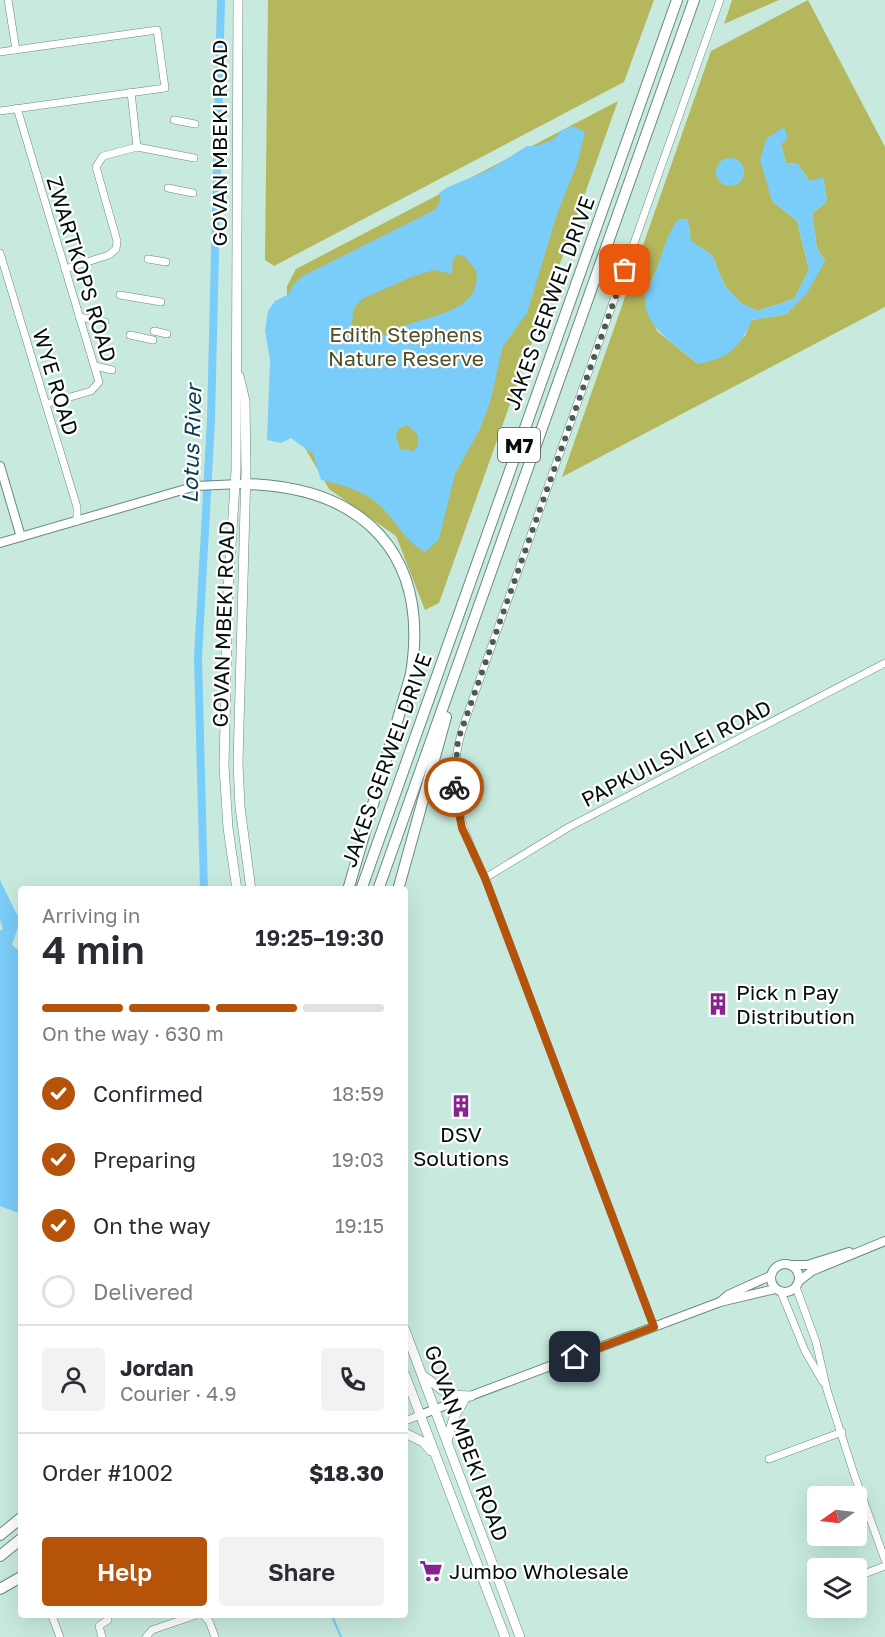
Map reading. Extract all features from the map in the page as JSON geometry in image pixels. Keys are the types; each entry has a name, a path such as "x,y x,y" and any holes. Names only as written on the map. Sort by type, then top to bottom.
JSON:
{"highway":[{"name":"JAKES GERWEL DRIVE","path":"362,886 677,0"},
{"name":"JAKES GERWEL DRIVE","path":"379,886 694,0"},
{"path":"240,484 283,486 313,493 347,507 374,529 394,554 408,588 414,629 411,674 349,886"},
{"path":"399,886 470,630"},
{"path":"0,1535 18,1520"},
{"path":"0,1556 18,1541"},
{"path":"0,1589 18,1579"}],"main road":[{"name":"GOVAN MBEKI ROAD","path":"236,886 228,828 224,766 228,590 240,484 245,401 236,359 238,0"},
{"name":"GOVAN MBEKI ROAD","path":"240,484 238,763 241,817 250,886"},
{"name":"GOVAN MBEKI ROAD","path":"408,1338 520,1637"},
{"path":"422,1373 444,1393 468,1397 454,1418 447,1442"},
{"name":"GOVAN MBEKI ROAD","path":"408,1383 505,1637"},
{"path":"408,1434 423,1442 435,1456"}],"street":[{"path":"8,0 16,50"},
{"path":"654,1327 485,878 462,828 456,803 454,766 458,740 720,0"},
{"path":"0,52 157,30 165,88 0,111"},
{"path":"131,92 137,147"},
{"name":"ZWARTKOPS ROAD","path":"17,108 99,382 93,390 46,404"},
{"path":"174,120 195,124"},
{"path":"65,269 109,255 116,249 117,241 97,172 97,163 107,154 131,151 137,147 194,158"},
{"path":"168,188 193,193"},
{"name":"WYE ROAD","path":"0,253 77,507 77,521"},
{"path":"148,259 166,262"},
{"path":"120,295 161,302"},
{"path":"79,317 105,322"},
{"path":"154,331 167,334"},
{"path":"130,335 153,340"},
{"path":"95,366 112,370"},
{"path":"0,466 21,537"},
{"path":"0,543 208,485 240,484"},
{"name":"PAPKUILSVLEI ROAD","path":"485,878 569,827 885,663"},
{"path":"408,1420 720,1302 778,1290 792,1290 812,1271 885,1241"},
{"path":"720,1302 728,1295 770,1276 778,1265 807,1265 845,1252 858,1251"},
{"path":"792,1265 798,1272 798,1284 816,1342 827,1390 885,1560"},
{"path":"770,1276 805,1351 827,1390"},
{"path":"769,1459 842,1432"},
{"path":"867,1573 885,1566"},
{"path":"53,1618 60,1637"},
{"path":"146,1637 152,1630 188,1618"},
{"path":"206,1618 215,1637"},
{"path":"102,1637 99,1624 108,1620"}],"green space":[{"path":"268,0 654,0 624,82 274,266 265,260"},
{"path":"732,0 779,0 724,24"},
{"path":"808,0 885,147 885,307 562,477 711,51","holes":["781,145 786,163 798,164 809,181 823,178 827,201 812,214 817,248 825,261 787,314 751,320 745,336 698,364 657,331 645,294 656,271 690,228 690,241 712,255 725,286 741,303 757,311 794,299 809,270 797,221 772,201"]},
{"name":"Edith Stephens Nature Reserve","path":"618,101 439,603 425,610 396,536 329,489 288,419 287,286 296,269"}],"water":[{"name":"Edith Stephens Nature Reserve","path":"573,126 585,132 577,164 557,214 527,313 503,346 490,402 480,429 455,474 439,539 425,552 405,536 371,498 350,488 321,480 313,454 291,438 281,443 267,440 270,360 265,331 268,311 275,301 289,294 293,285 303,276 435,210 441,199 439,193 448,187 489,170 527,146 537,146 554,139 562,130","holes":["458,254 465,257 476,270 476,283 465,302 444,313 404,326 371,341 351,329 354,308 362,299 411,277 434,270 452,274 453,259","407,425 418,435 418,446 413,451 400,449 396,436 398,429"]},
{"path":"784,127 788,139 781,144 786,163 798,164 809,181 823,177 827,201 812,214 817,248 825,261 807,293 787,314 752,320 738,345 726,355 698,364 661,334 653,324 645,304 646,292 674,225 678,219 688,219 691,241 712,255 725,286 741,303 757,311 794,299 809,269 797,221 772,201 760,160 766,139"},
{"path":"730,158 740,162 744,172 740,182 730,186 720,182 716,172 720,162"},
{"path":"0,880 18,917 18,927 12,945 18,950 18,1213 0,1206 0,931 3,929 0,920"}],"waterway":[{"name":"Lotus River","path":"204,886 198,658 211,420 221,0"},
{"path":"333,1618 341,1637"}],"way so far":[{"path":"454,787 458,740 625,270"}],"place":[{"name":"Pick n Pay Distribution","path":"718,1004"},
{"name":"DSV Solutions","path":"461,1106"},
{"name":"Jumbo Wholesale","path":"431,1571"}],"route":[{"path":"454,787 462,828 485,878 630,1256 654,1327 575,1357"}]}
